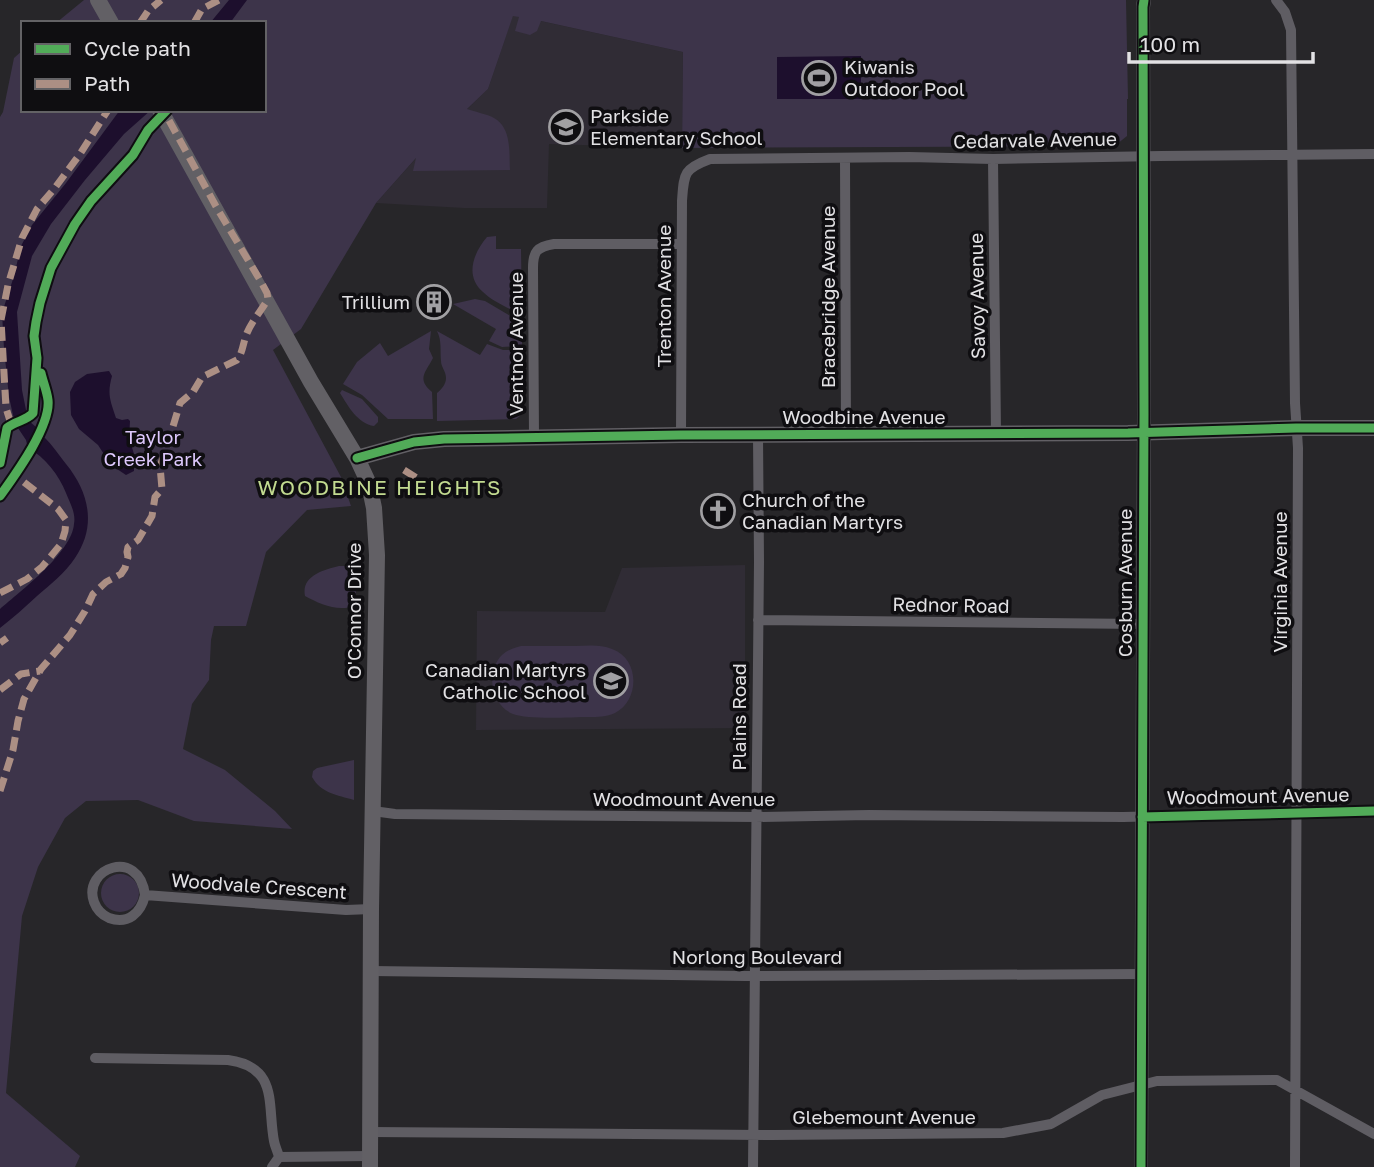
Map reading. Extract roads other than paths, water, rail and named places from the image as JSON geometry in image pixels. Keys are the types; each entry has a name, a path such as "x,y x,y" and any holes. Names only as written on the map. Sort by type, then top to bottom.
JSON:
{"main road":[{"path":"98,0 110,21"},
{"name":"O'Connor Drive","path":"161,112 311,382 357,458 369,484 374,508 377,555 370,1162"},
{"name":"Woodbine Avenue","path":"357,458 414,442 444,439 1374,428"}],"street":[{"name":"Cosburn Avenue","path":"1141,1167 1144,0"},
{"name":"Virginia Avenue","path":"1276,0 1285,12 1291,30 1298,448 1295,1167"},
{"name":"Cedarvale Avenue","path":"698,163 710,159 1374,155"},
{"name":"Bracebridge Avenue","path":"845,158 846,435"},
{"name":"Savoy Avenue","path":"993,159 996,433"},
{"name":"Trenton Avenue","path":"681,435 681,244 684,186 686,176 698,163"},
{"name":"Ventnor Avenue","path":"534,438 533,268 536,251 542,246 554,244 681,244"},
{"name":"Plains Road","path":"753,1167 758,435"},
{"name":"Rednor Road","path":"758,620 1143,624"},
{"name":"Woodmount Avenue","path":"373,811 395,814 756,817 1142,817 1374,811"},
{"name":"Woodvale Crescent","path":"118,867 129,869 138,875 144,884 145,895 142,906 135,915 114,920 104,916 96,908 93,886 107,869 118,867"},
{"name":"Woodvale Crescent","path":"145,895 346,910 371,909"},
{"name":"Norlong Boulevard","path":"371,971 755,975 1142,974"},
{"path":"94,1058 215,1059 246,1064 267,1084 274,1142 279,1157"},
{"name":"Glebemount Avenue","path":"370,1132 1003,1133 1051,1124 1102,1095 1142,1083 1277,1080 1374,1134"},
{"path":"279,1157 370,1162"},
{"path":"272,1167 279,1157"}],"place":[{"name":"Kiwanis Outdoor Pool","path":"819,78"},
{"name":"Parkside Elementary School","path":"566,127"},
{"name":"Trillium","path":"434,302"},
{"name":"Church of the Canadian Martyrs","path":"718,511"},
{"name":"Canadian Martyrs Catholic School","path":"611,681"}],"district":[{"name":"WOODBINE HEIGHTS","path":"380,488"}],"park label":[{"name":"Taylor Creek Park","path":"153,448"}]}
